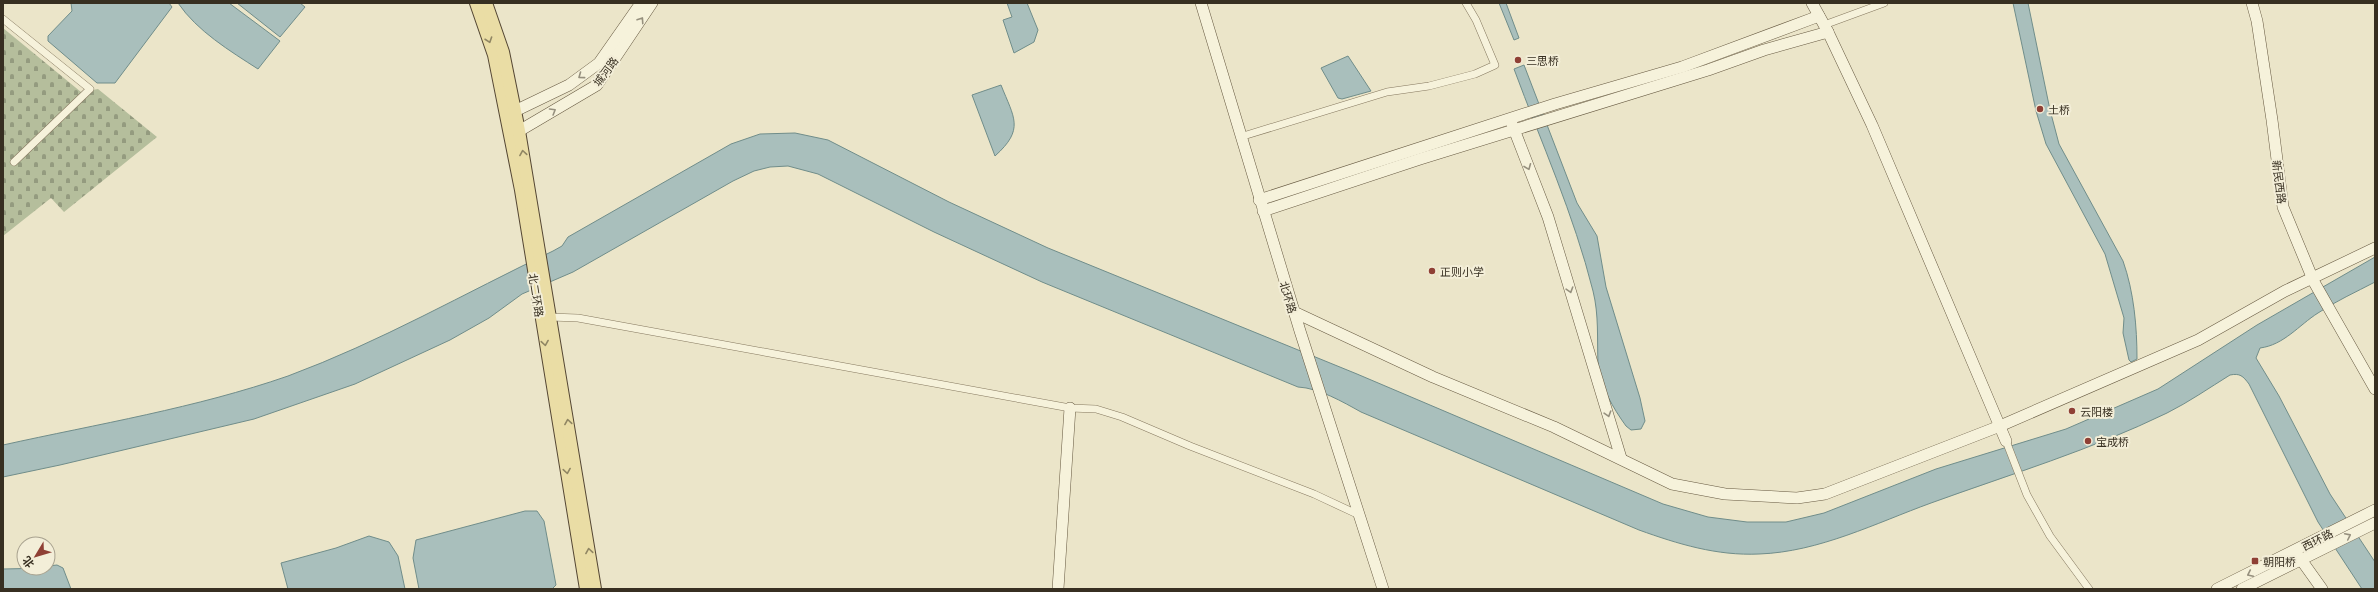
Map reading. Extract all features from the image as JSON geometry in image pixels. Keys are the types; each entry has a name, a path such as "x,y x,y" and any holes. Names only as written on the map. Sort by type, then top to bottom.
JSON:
{"main road":[{"name":"北二环路","path":"476,3 494,55 534,248"},
{"name":"北二环路","path":"486,3 503,52 516,111 534,248 586,589"},
{"name":"北二环路","path":"543,303 550,317 595,589"}],"street":[{"name":"城河路","path":"516,111 569,85 599,63 641,3"},
{"name":"城河路","path":"519,131 597,85 652,3"},
{"name":"北环路","path":"1201,3 1240,137 1300,332 1383,589"},
{"path":"1240,137 1388,92 1429,86 1475,74 1495,65 1476,20 1466,3"},
{"path":"1812,3 1872,125 2006,440 2024,490 2050,536 2089,589"},
{"path":"1261,205 1514,130 1708,70 1764,50 1824,25 1884,3"},
{"name":"新民西路","path":"2252,3 2257,21 2283,207 2313,280 2375,389"},
{"path":"3,19 90,89 14,162"},
{"path":"1261,205 1555,104 1824,25"},
{"path":"1510,119 1548,217 1621,458"},
{"path":"1294,312 1434,377 1621,458 1672,484 1725,494 1797,498 1825,494 2000,426 2198,340 2285,291 2313,280 2375,248"},
{"path":"550,317 578,318 1070,408 1096,409 1122,417 1190,446 1314,494 1360,515"},
{"path":"1058,589 1070,408"},
{"name":"西环路","path":"2242,589 2302,560 2324,541 2364,515 2375,510"},
{"name":"西环路","path":"2217,589 2295,550 2372,525"},
{"path":"2295,550 2322,589"}],"green space":[{"path":"3,28 81,92 98,89 157,137 64,212 51,198 3,236"}],"water":[{"path":"71,3 169,3 172,7 115,83 97,83 48,41 48,36 72,11"},
{"path":"178,3 229,3 280,41 258,69 225,48 204,31"},
{"path":"237,3 300,3 305,7 280,37"},
{"path":"1007,3 1027,3 1038,30 1034,42 1014,53 1003,20 1012,17"},
{"path":"1499,3 1506,3 1519,38 1514,40"},
{"path":"2013,3 2028,3 2050,110 2059,144 2123,261 2127,273 2132,297 2136,335 2137,359 2131,362 2129,360 2123,333 2124,318 2105,254 2046,144 2036,111"},
{"path":"1348,56 1371,91 1342,99 1338,98 1321,68"},
{"path":"1524,65 1577,203 1597,236 1606,287 1640,398 1645,421 1641,429 1631,430 1626,426 1616,412 1601,380 1598,363 1597,318 1593,291 1567,207 1514,69"},
{"path":"1001,85 1013,115 1014,130 1004,147 995,156 972,95"},
{"path":"795,133 828,140 949,202 1048,248 1357,374 1663,504 1708,517 1747,522 1786,522 1824,513 1936,469 2066,429 2158,389 2257,325 2375,257 2375,282 2325,309 2284,339 2269,346 2260,348 2256,358 2279,396 2330,494 2375,562 2375,589 2362,589 2318,522 2249,384 2243,377 2236,374 2230,375 2175,409 2109,439 1847,535 1803,548 1781,552 1743,554 1713,551 1668,540 1639,530 1361,412 1339,400 1314,390 1298,387 1042,282 934,232 818,174 788,166 770,167 754,171 733,181 573,272 522,294 489,318 450,340 355,384 254,419 3,477 3,445 147,415 218,397 288,376 322,363 389,333 553,251 562,246 568,237 731,144 760,134"},
{"path":"525,511 537,511 544,521 556,585 552,589 419,589 413,558 416,540"},
{"path":"369,536 389,542 398,556 405,589 288,589 281,563 336,548"},
{"path":"56,565 63,568 71,589 3,589 3,569 16,569 16,576 56,576"}],"place":[{"name":"三思桥","path":"1518,60"},
{"name":"土桥","path":"2040,109"},
{"name":"正则小学","path":"1432,271"},
{"name":"云阳楼","path":"2072,411"},
{"name":"宝成桥","path":"2088,441"},
{"name":"朝阳桥","path":"2255,561"}]}
